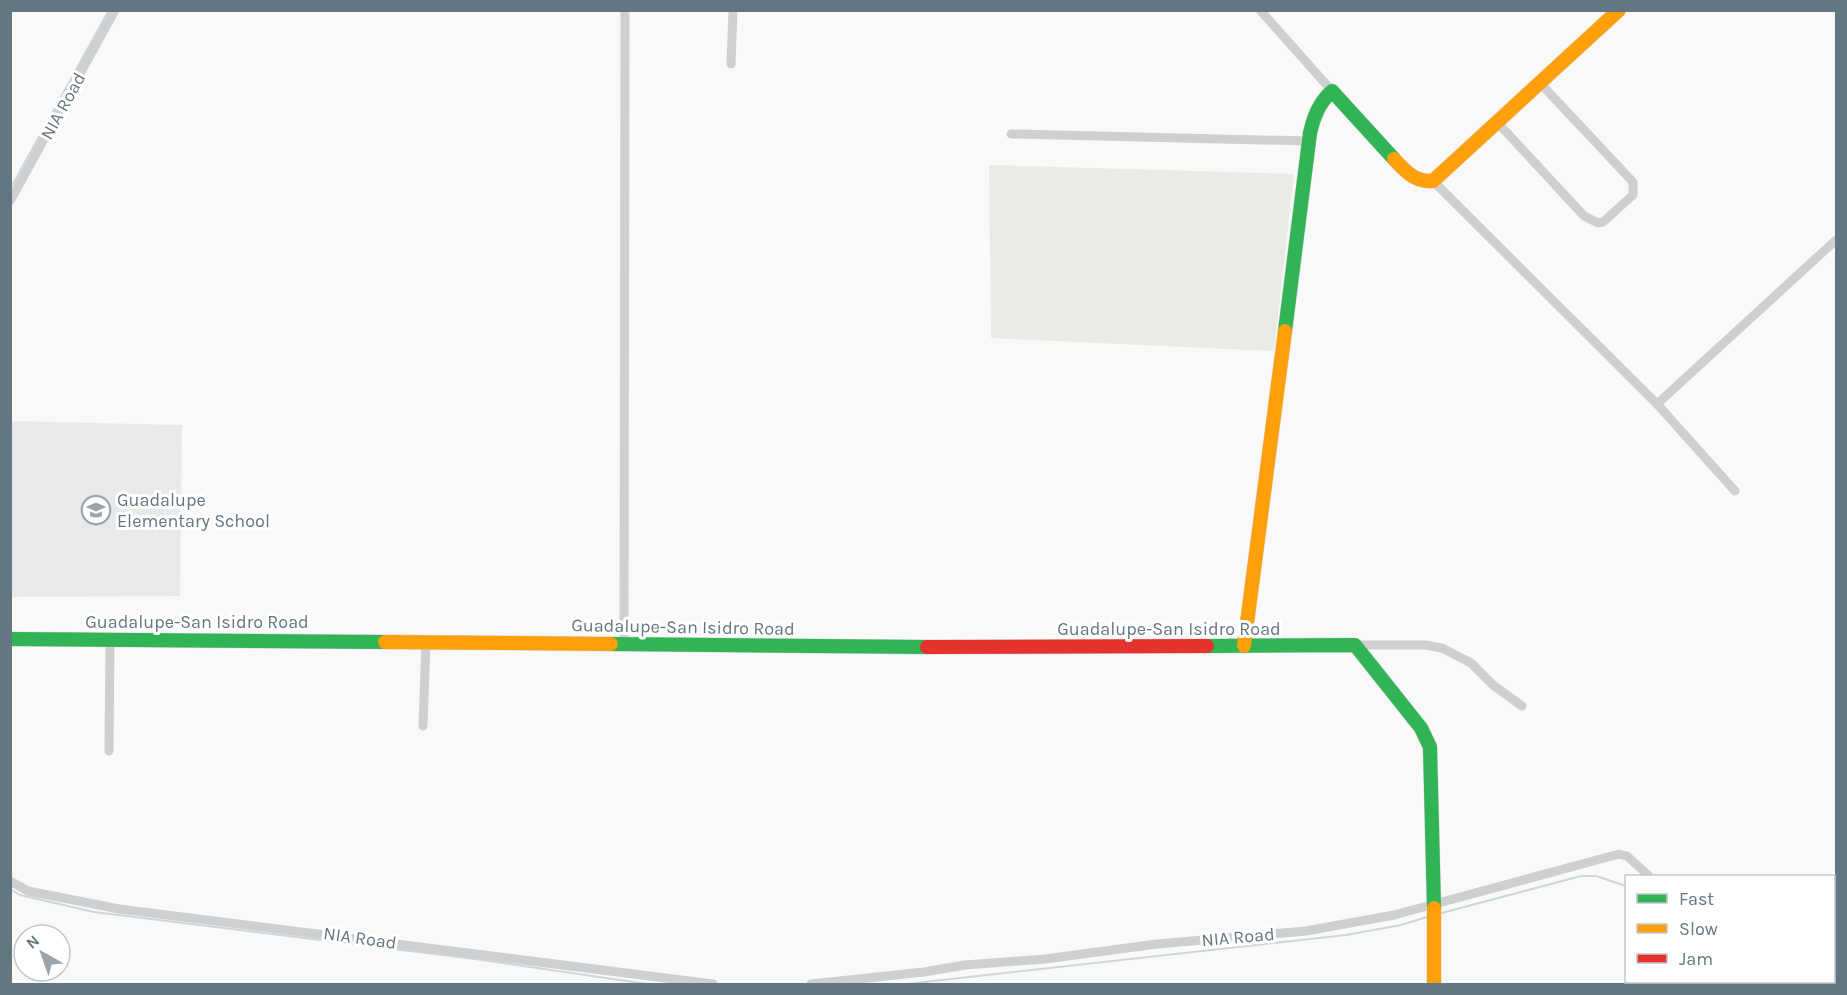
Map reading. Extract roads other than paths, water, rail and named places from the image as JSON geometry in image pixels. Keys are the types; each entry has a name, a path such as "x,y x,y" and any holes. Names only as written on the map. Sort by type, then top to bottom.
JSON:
{"street":[{"name":"NIA Road","path":"10,201 115,10"},
{"path":"624,645 625,10"},
{"path":"731,64 733,10"},
{"path":"1260,10 1406,172 1421,182 1433,181 1619,10"},
{"path":"1498,123 1584,216 1598,223 1603,222 1633,195 1633,182 1540,83"},
{"path":"1244,646 1309,141 1316,109 1332,91"},
{"path":"1011,134 1309,141"},
{"path":"1433,181 1657,404 1735,491"},
{"path":"1657,404 1836,240"},
{"name":"Guadalupe-San Isidro Road","path":"10,639 624,645 1355,645"},
{"path":"109,752 110,640"},
{"path":"423,726 426,642"},
{"path":"1355,645 1425,645 1443,648 1471,663 1502,693 1522,706"},
{"path":"1355,645 1421,728 1430,747 1434,984"},
{"name":"NIA Road","path":"812,984 924,972 965,965 1045,959 1157,944 1306,931 1394,915 1619,854 1627,856 1648,875"},
{"name":"NIA Road","path":"10,881 28,891 119,909 713,984"}],"waterway":[{"path":"13,184 109,10"},
{"path":"1438,914 1581,876 1596,876 1625,886"},
{"path":"10,889 20,895 94,912 475,959 647,984"},
{"path":"907,984 1346,935 1401,925 1427,917"}],"place":[{"name":"Guadalupe Elementary School","path":"96,510"}]}
